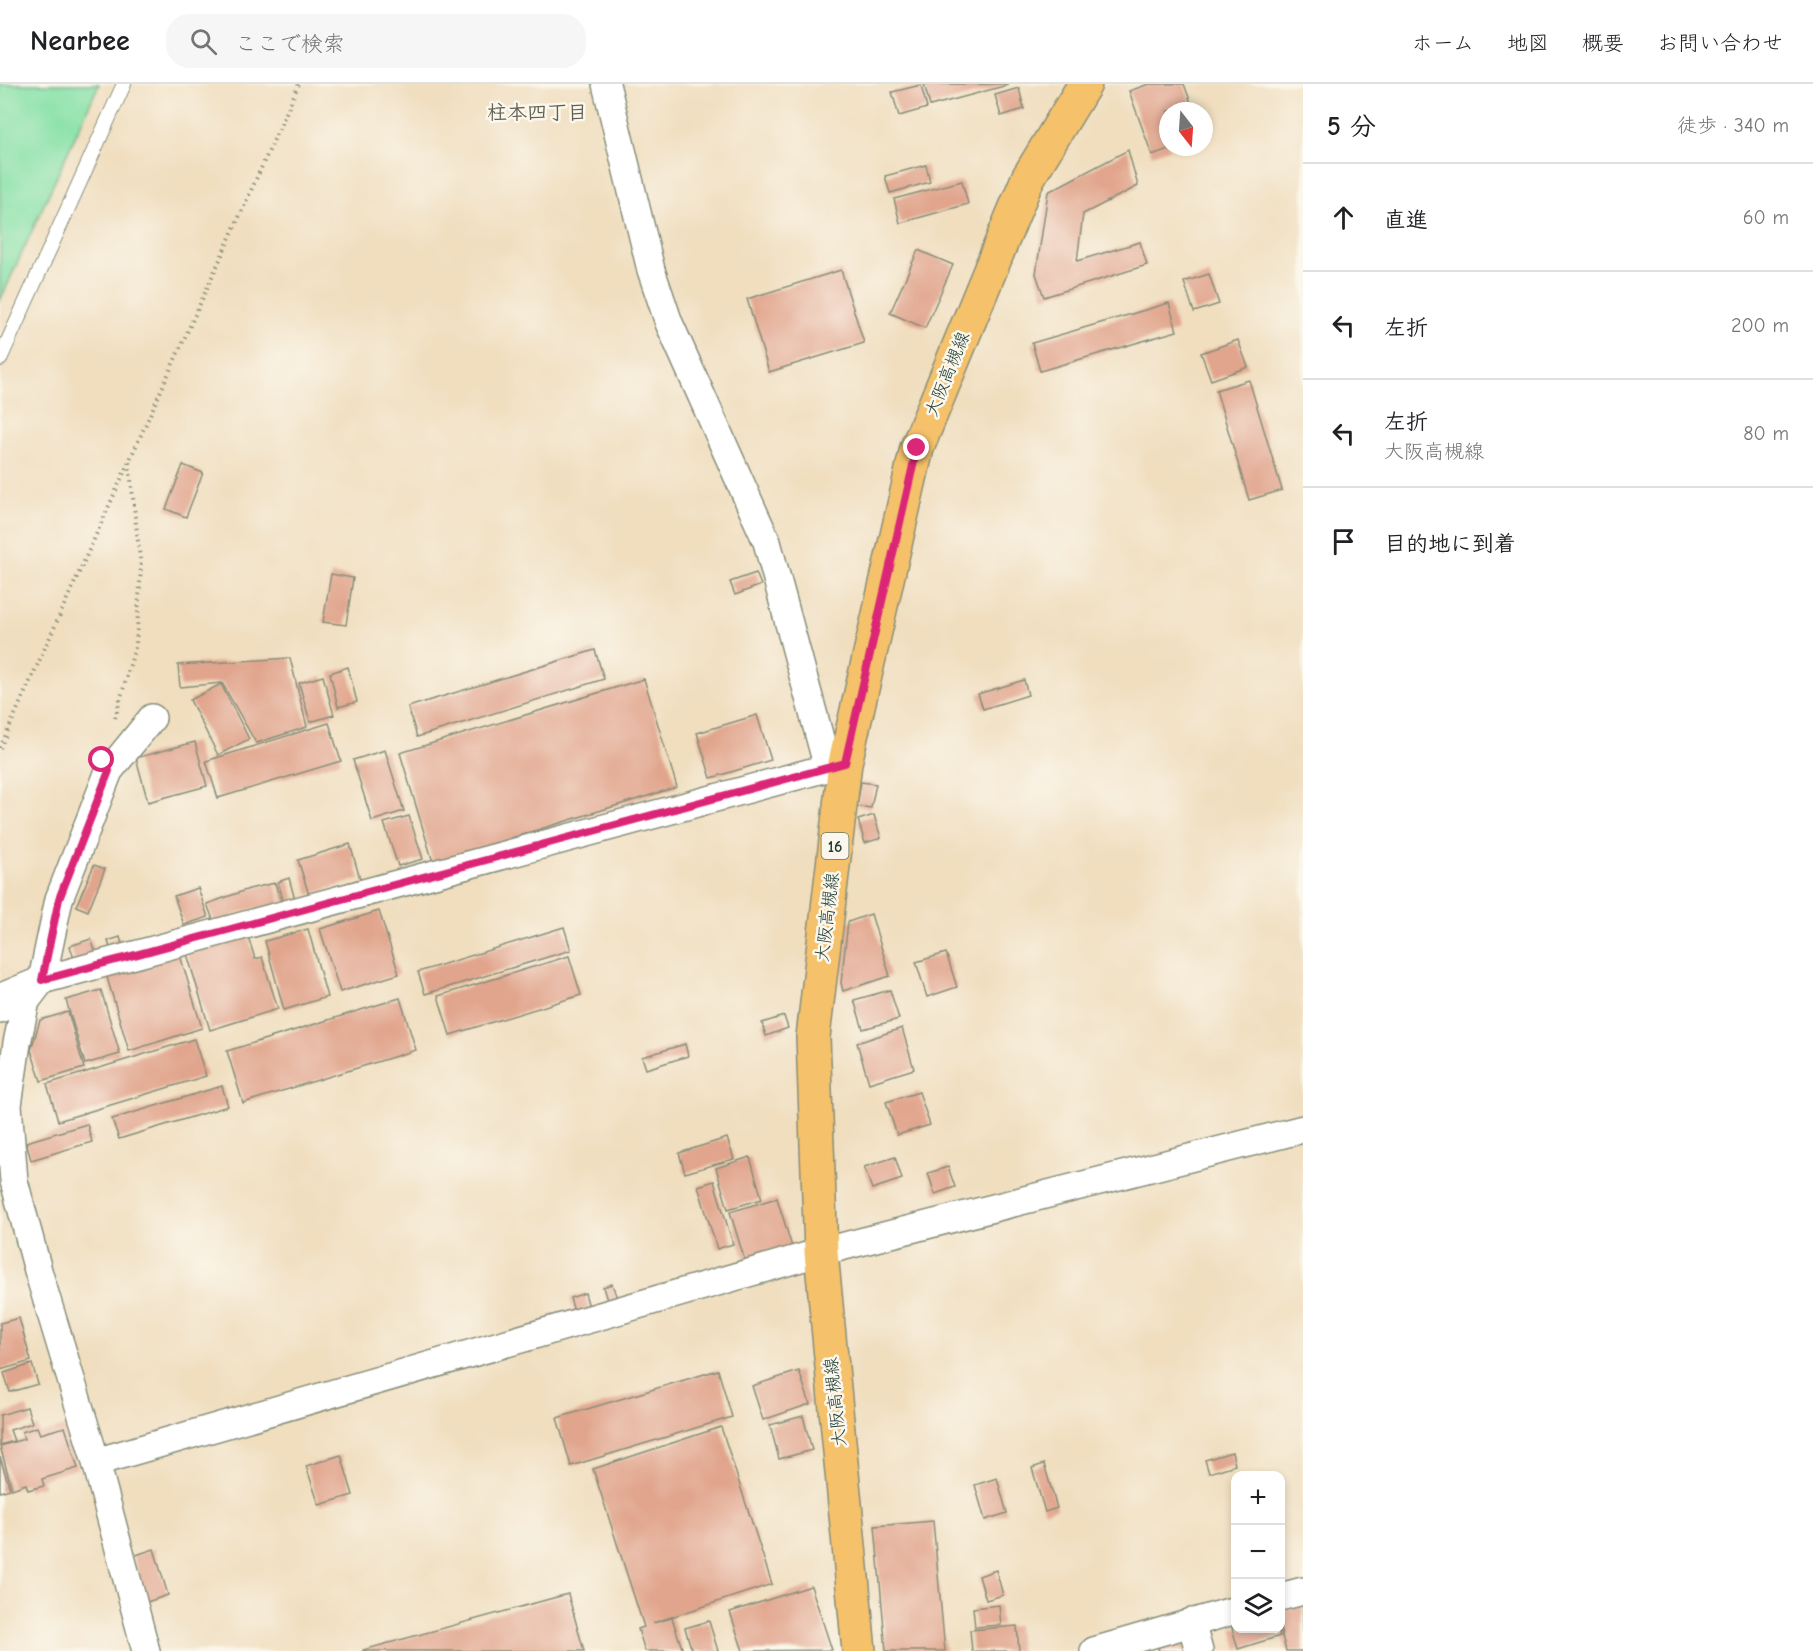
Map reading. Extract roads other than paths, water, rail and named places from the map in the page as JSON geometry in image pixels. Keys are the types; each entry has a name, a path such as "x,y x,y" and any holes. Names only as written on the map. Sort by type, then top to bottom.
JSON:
{"main road":[{"name":"大阪高槻線","path":"860,1651 821,1252 813,1036 836,765 917,448 1028,178 1085,84"}],"street":[{"path":"0,1009 6,995 42,980 836,765 766,542 669,323 651,270 606,84"},
{"path":"146,1651 96,1462 39,1274 14,1181 8,1105 26,1001 42,980 59,899 109,771 152,718"},
{"path":"96,1462 821,1252 1303,1129"},
{"path":"1285,1596 1303,1591"},
{"path":"1094,1651 1120,1647 1191,1622 1231,1611"},
{"path":"1191,1622 1199,1651"}],"lane":[{"path":"0,359 124,84"}],"district":[{"name":"柱本四丁目","path":"537,112"}]}
